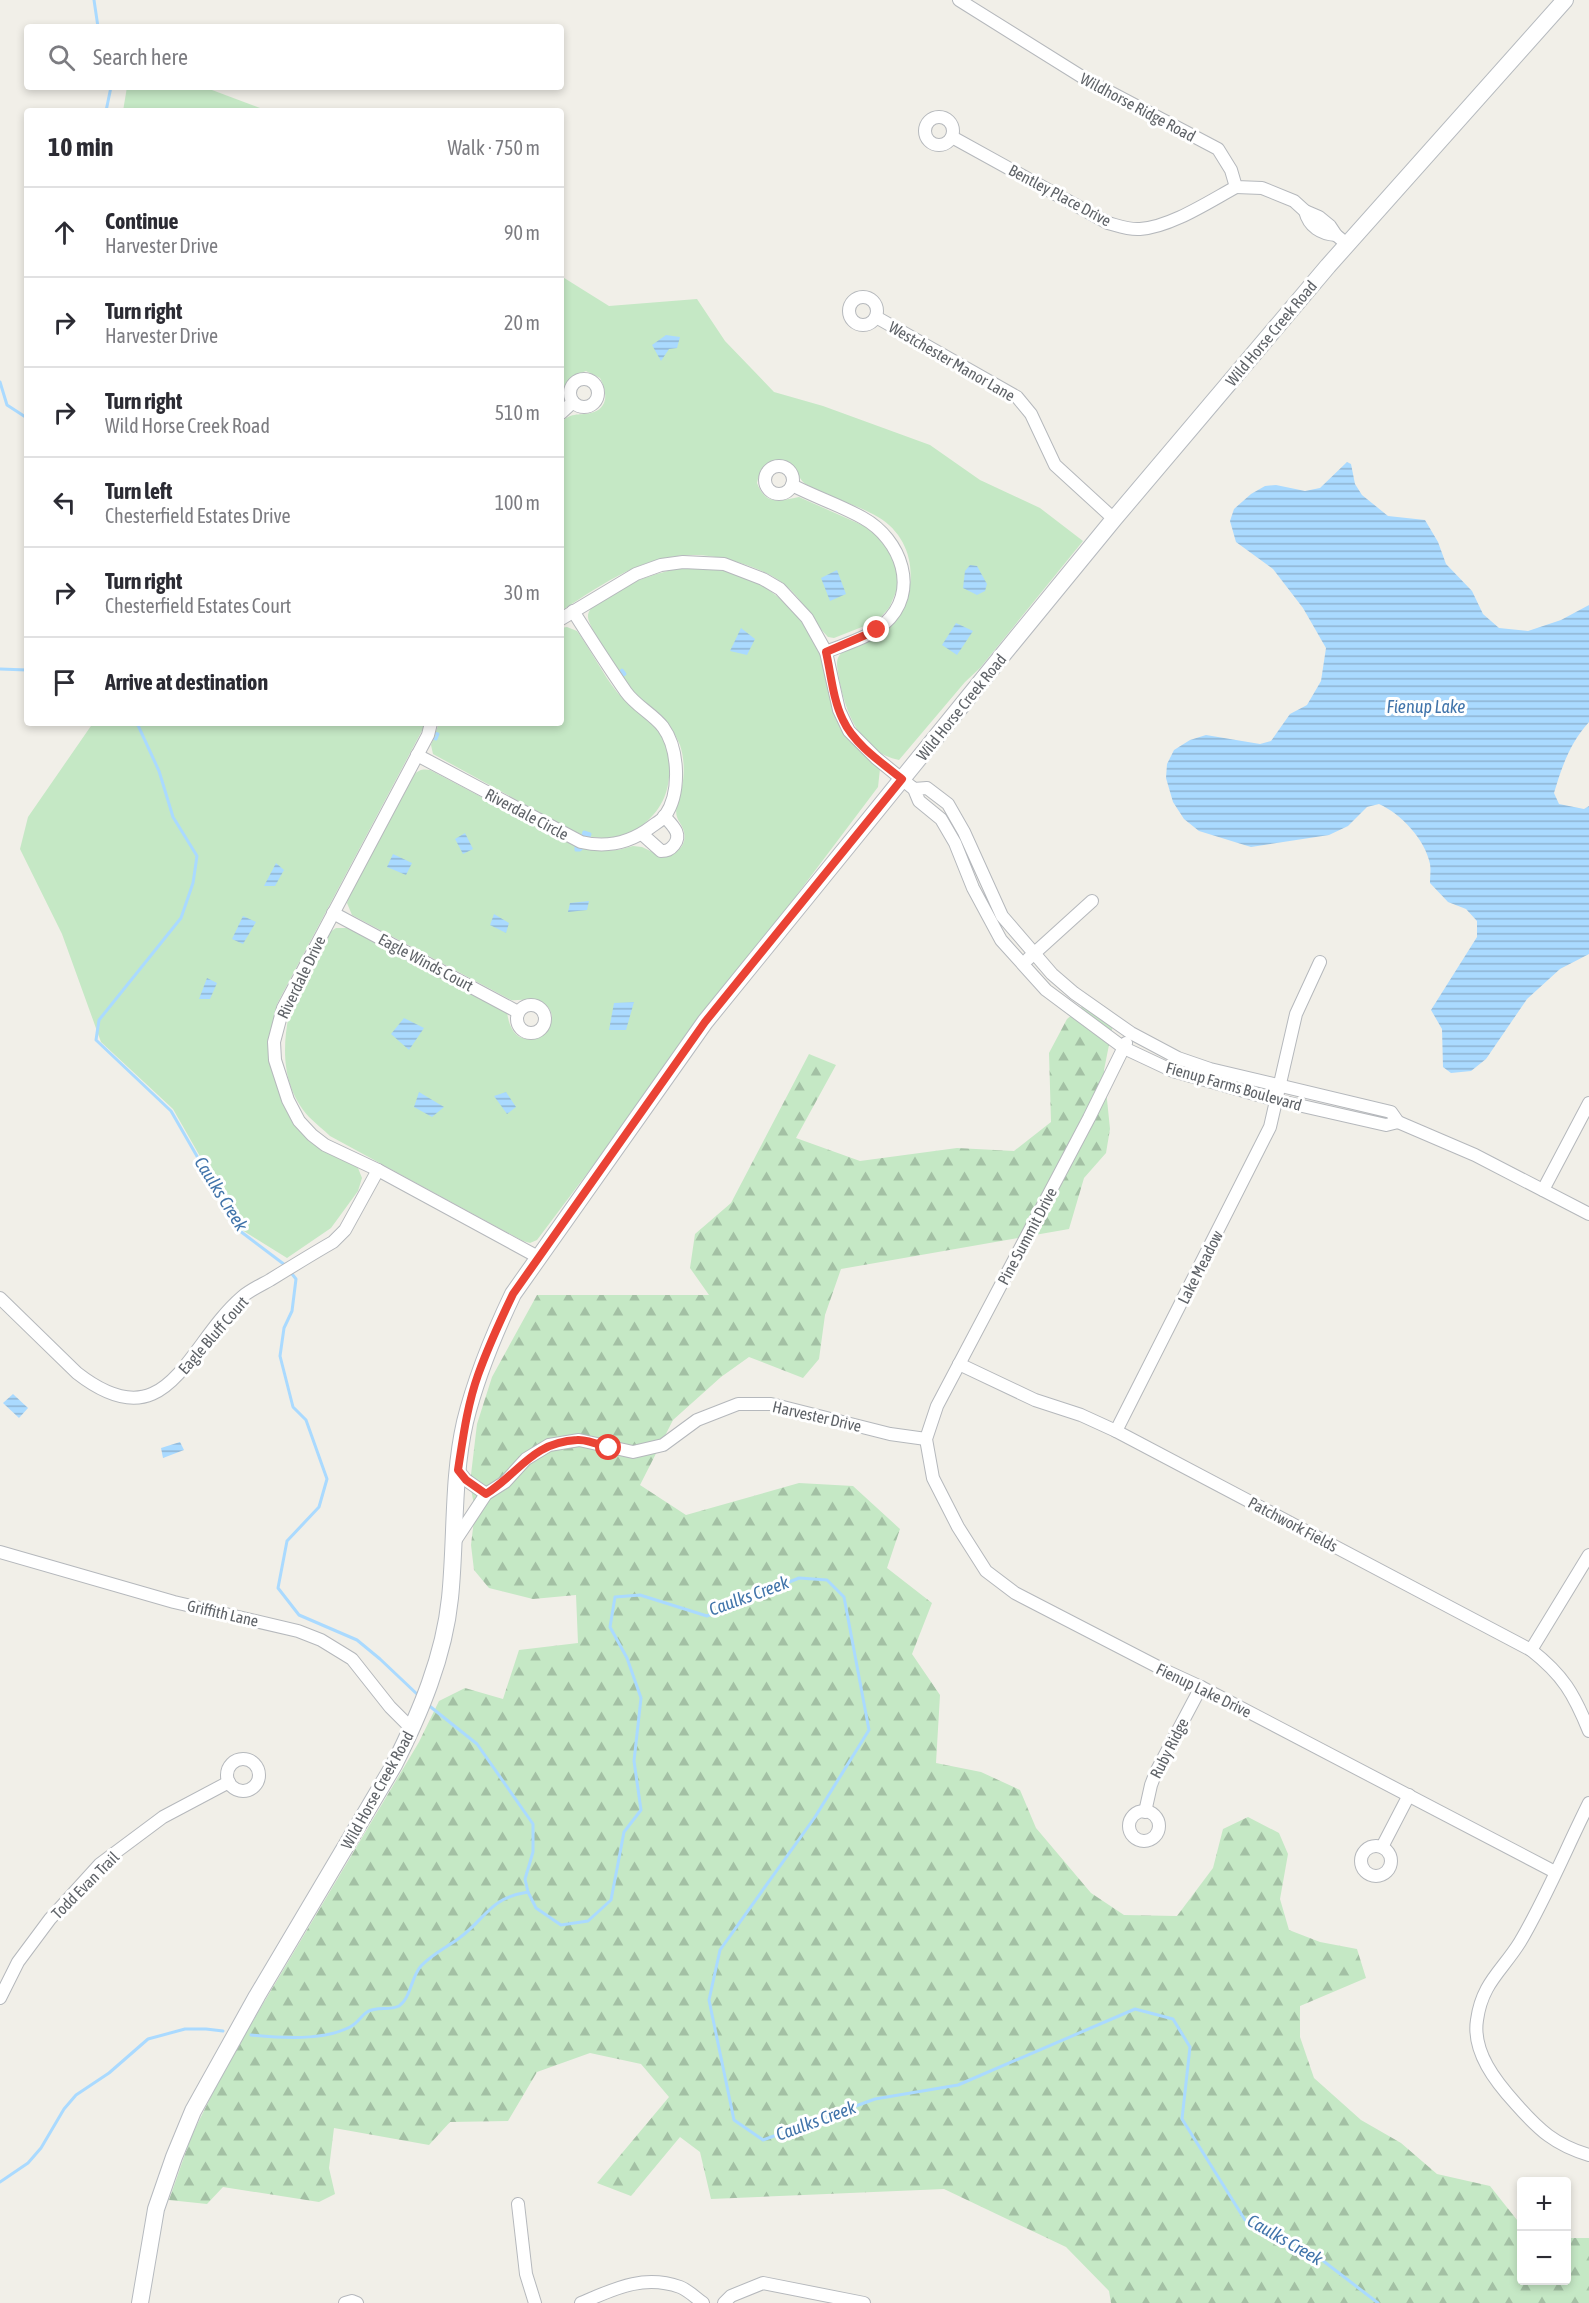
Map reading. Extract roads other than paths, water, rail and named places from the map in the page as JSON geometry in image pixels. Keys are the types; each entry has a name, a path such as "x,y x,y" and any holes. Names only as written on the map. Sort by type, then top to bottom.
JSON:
{"main road":[{"name":"Wild Horse Creek Road","path":"140,2303 156,2208 193,2111 257,1996 394,1765 414,1724 434,1671 450,1601 458,1470 465,1423 477,1377 513,1294 705,1022 908,784 1114,519 1342,240 1394,190 1565,0"}],"street":[{"name":"Wildhorse Ridge Road","path":"959,0 1087,80 1218,149 1231,170 1236,187"},
{"name":"Bentley Place Drive","path":"952,137 1108,223 1126,229 1143,229 1168,221 1236,187"},
{"path":"1236,187 1269,190 1294,201 1305,211 1308,222 1324,234 1342,240"},
{"name":"Westchester Manor Lane","path":"876,317 1017,397 1031,414 1055,465 1114,519"},
{"path":"564,410 573,402"},
{"path":"792,485 864,518 890,541 902,563 904,588 894,613 877,630 826,652"},
{"path":"564,617 636,574 661,565 703,562 724,564 763,579 780,589 807,618 826,652 839,710 849,731 876,758 908,784"},
{"path":"573,611 628,695 662,726 668,736 676,774 671,802 664,816 675,828 678,839 666,851 656,849 642,834"},
{"name":"Riverdale Drive","path":"430,726 428,735 283,1008 274,1042 275,1060 288,1100 299,1121 325,1145 378,1170 538,1257"},
{"name":"Riverdale Circle","path":"417,755 581,842 611,845 642,834 664,816"},
{"name":"Fienup Farms Boulevard","path":"908,784 927,788 948,804 964,832 1002,916 1034,954 1074,993 1131,1033 1178,1058 1210,1069 1391,1112 1398,1122 1475,1155 1589,1214"},
{"name":"Fienup Farms Boulevard","path":"908,784 919,801 941,819 955,843 973,888 1001,940 1046,990 1124,1048 1173,1071 1276,1100 1386,1125 1398,1122"},
{"path":"1022,964 1092,901"},
{"name":"Eagle Winds Court","path":"333,913 518,1012"},
{"name":"Lake Meadow","path":"1116,1431 1270,1127 1296,1014 1320,962"},
{"name":"Pine Summit Drive","path":"926,1439 937,1406 1089,1118 1131,1033"},
{"path":"1543,1190 1589,1103"},
{"name":"Eagle Bluff Court","path":"0,1298 90,1383 113,1396 142,1397 172,1382 243,1296 333,1242 345,1230 378,1170"},
{"name":"Patchwork Fields","path":"959,1364 1035,1400 1081,1415 1116,1431 1531,1650 1551,1666 1576,1699 1589,1731"},
{"name":"Harvester Drive","path":"454,1542 486,1494 505,1482 526,1459 549,1445 579,1440 633,1452 663,1445 697,1420 738,1404 771,1404 890,1434 926,1439"},
{"name":"Fienup Lake Drive","path":"926,1439 933,1478 958,1527 986,1571 1015,1593 1555,1872"},
{"path":"458,1470 466,1480 486,1494"},
{"name":"Griffith Lane","path":"0,1552 174,1602 298,1631 321,1640 351,1659 390,1707 414,1724"},
{"path":"1531,1650 1589,1555"},
{"name":"Ruby Ridge","path":"1145,1812 1156,1772 1200,1687"},
{"name":"Todd Evan Trail","path":"0,1998 18,1962 50,1919 100,1864 162,1817 229,1782"},
{"path":"1382,1847 1409,1795"},
{"path":"1589,1803 1520,1942 1484,1990 1476,2022 1481,2053 1498,2083 1535,2126 1565,2148 1589,2155"},
{"path":"519,2204 526,2274 535,2303"},
{"path":"581,2303 624,2284 649,2281 681,2287 703,2303"},
{"path":"724,2303 731,2296 763,2283 864,2303"},
{"path":"345,2303 352,2301 357,2303"}],"water":[{"path":"666,335 680,337 677,348 669,349 661,361 652,345"},
{"name":"Fienup Lake","path":"1347,462 1351,464 1355,484 1362,495 1388,516 1425,520 1438,542 1446,564 1472,591 1483,614 1499,628 1528,631 1561,620 1589,605 1589,722 1567,755 1554,793 1559,804 1584,809 1589,806 1589,954 1560,969 1527,999 1486,1059 1471,1071 1451,1073 1443,1067 1442,1029 1431,1010 1477,937 1477,921 1466,909 1448,902 1430,883 1430,866 1427,855 1411,828 1396,814 1379,804 1367,807 1348,826 1329,835 1251,847 1199,831 1184,819 1173,802 1166,778 1167,764 1174,750 1190,740 1206,735 1260,744 1271,741 1290,714 1307,705 1321,681 1326,648 1303,608 1273,569 1236,542 1230,521 1234,509 1251,494 1265,486 1276,485 1305,491 1320,488"},
{"path":"970,565 977,566 987,584 985,591 977,595 963,588 965,571"},
{"path":"837,570 846,594 830,601 821,578"},
{"path":"956,623 973,631 957,655 942,645"},
{"path":"741,628 755,639 747,655 730,651"},
{"path":"465,833 473,849 463,854 455,839"},
{"path":"393,854 412,863 406,875 387,867"},
{"path":"276,863 284,870 275,886 264,886"},
{"path":"589,901 587,910 568,912 570,903"},
{"path":"494,914 509,923 506,933 490,925"},
{"path":"243,916 256,922 243,944 232,939"},
{"path":"207,978 217,983 210,999 199,999"},
{"path":"634,1002 626,1030 609,1030 614,1003"},
{"path":"404,1018 424,1028 409,1050 391,1034"},
{"path":"419,1092 444,1107 432,1117 414,1107"},
{"path":"506,1092 516,1107 507,1114 494,1096"},
{"path":"13,1394 28,1408 19,1418 3,1403"},
{"path":"180,1442 184,1450 163,1458 161,1448"}],"waterway":[{"name":"Caulks Creek","path":"94,0 98,24"},
{"name":"Caulks Creek","path":"107,108 110,90"},
{"name":"Caulks Creek","path":"0,382 7,405 24,416"},
{"name":"Caulks Creek","path":"0,669 24,670"},
{"path":"622,670 625,674 622,676 620,672 622,670"},
{"name":"Caulks Creek","path":"138,726 159,771 173,817 197,856 193,883 181,918 99,1020 96,1040 171,1111 240,1231 285,1265"},
{"path":"434,733 438,734 436,739 433,738 434,733"},
{"path":"584,832 590,834 589,837 583,835 584,832"},
{"path":"576,846 582,848 576,850 576,846"},
{"name":"Caulks Creek","path":"289,1270 296,1279 292,1311 284,1328 280,1356 293,1407 306,1420 327,1479 319,1507 287,1541 278,1588 299,1615 357,1640 418,1695"},
{"name":"Caulks Creek","path":"427,1704 477,1744 533,1824 533,1852 525,1879 528,1892 536,1908 561,1925 588,1921 611,1900 624,1832 641,1810 634,1761 641,1698 627,1658 610,1627 615,1597 640,1595 707,1616 799,1578 827,1580 844,1597 869,1730 815,1817 720,1950 709,2000 734,2120 763,2140 875,2099 958,2085 1135,2009 1173,2019 1190,2047 1182,2119 1245,2220 1309,2250 1378,2303"},
{"path":"251,2035 288,2037 327,2035 350,2027 371,2010 399,2006 406,1998 418,1971 425,1962 458,1939 496,1904 528,1892"},
{"path":"0,2182 28,2163 41,2148 64,2109 76,2095 109,2073 148,2039 185,2029 223,2031"}]}
